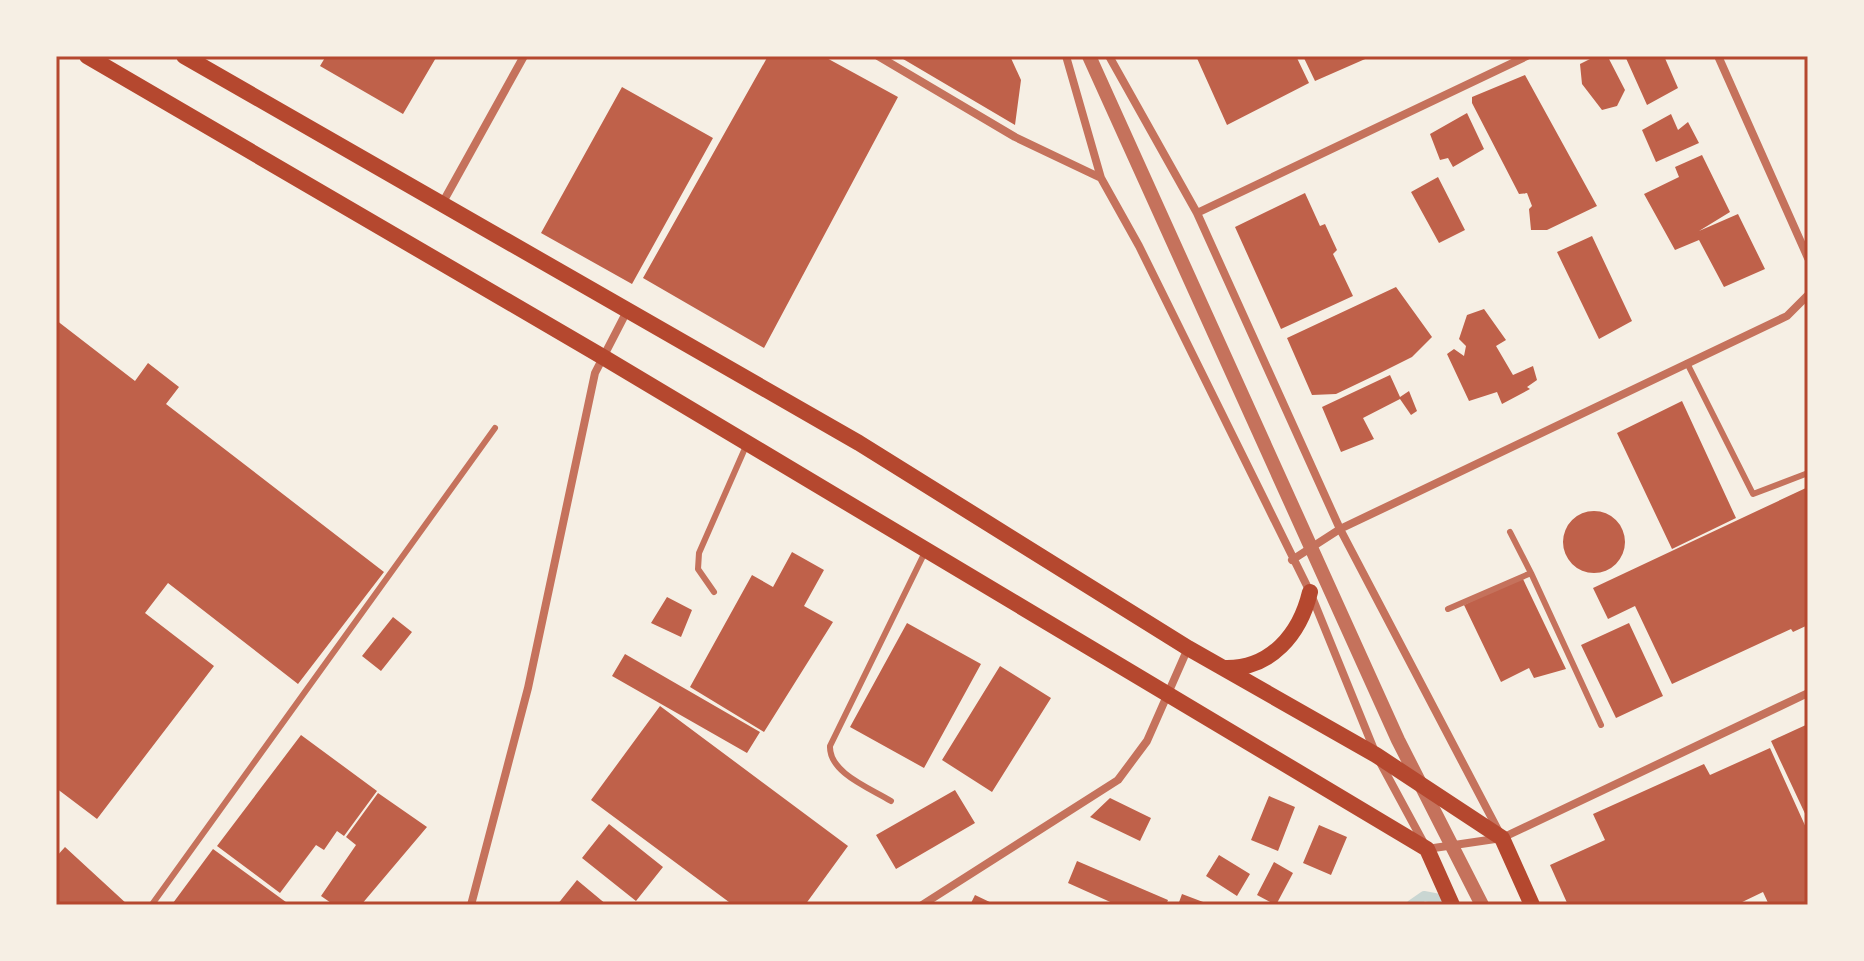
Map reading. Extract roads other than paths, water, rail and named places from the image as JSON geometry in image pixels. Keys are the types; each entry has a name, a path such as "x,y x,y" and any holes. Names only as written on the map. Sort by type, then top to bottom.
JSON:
{"main road":[{"path":"87,56 603,357 1427,849 1451,904"},
{"path":"184,56 859,443 1188,648 1376,755 1502,838 1532,905"},
{"path":"1224,668 1257,664 1271,655 1297,627 1310,592"}],"street":[{"path":"443,202 524,56"},
{"path":"878,56 1015,137 1101,178"},
{"path":"1066,56 1101,178 1139,246 1310,592 1376,755 1427,849 1502,838 1808,693"},
{"path":"1089,56 1398,740 1482,905"},
{"path":"1109,56 1197,213 1340,529 1502,838"},
{"path":"1197,213 1527,56"},
{"path":"1718,56 1808,258"},
{"path":"1292,560 1340,529 1787,316 1808,295"},
{"path":"471,905 528,688 595,373 628,310"},
{"path":"922,905 1118,780 1147,741 1188,648"}],"lane":[{"path":"1687,363 1753,494 1808,473"},
{"path":"153,903 495,428"},
{"path":"714,592 698,569 699,553 748,443"},
{"path":"1510,532 1601,725"},
{"path":"891,801 835,766 830,746 926,550"},
{"path":"1448,609 1531,573"}],"waterway":[{"path":"1411,905 1424,896 1450,901"}]}
